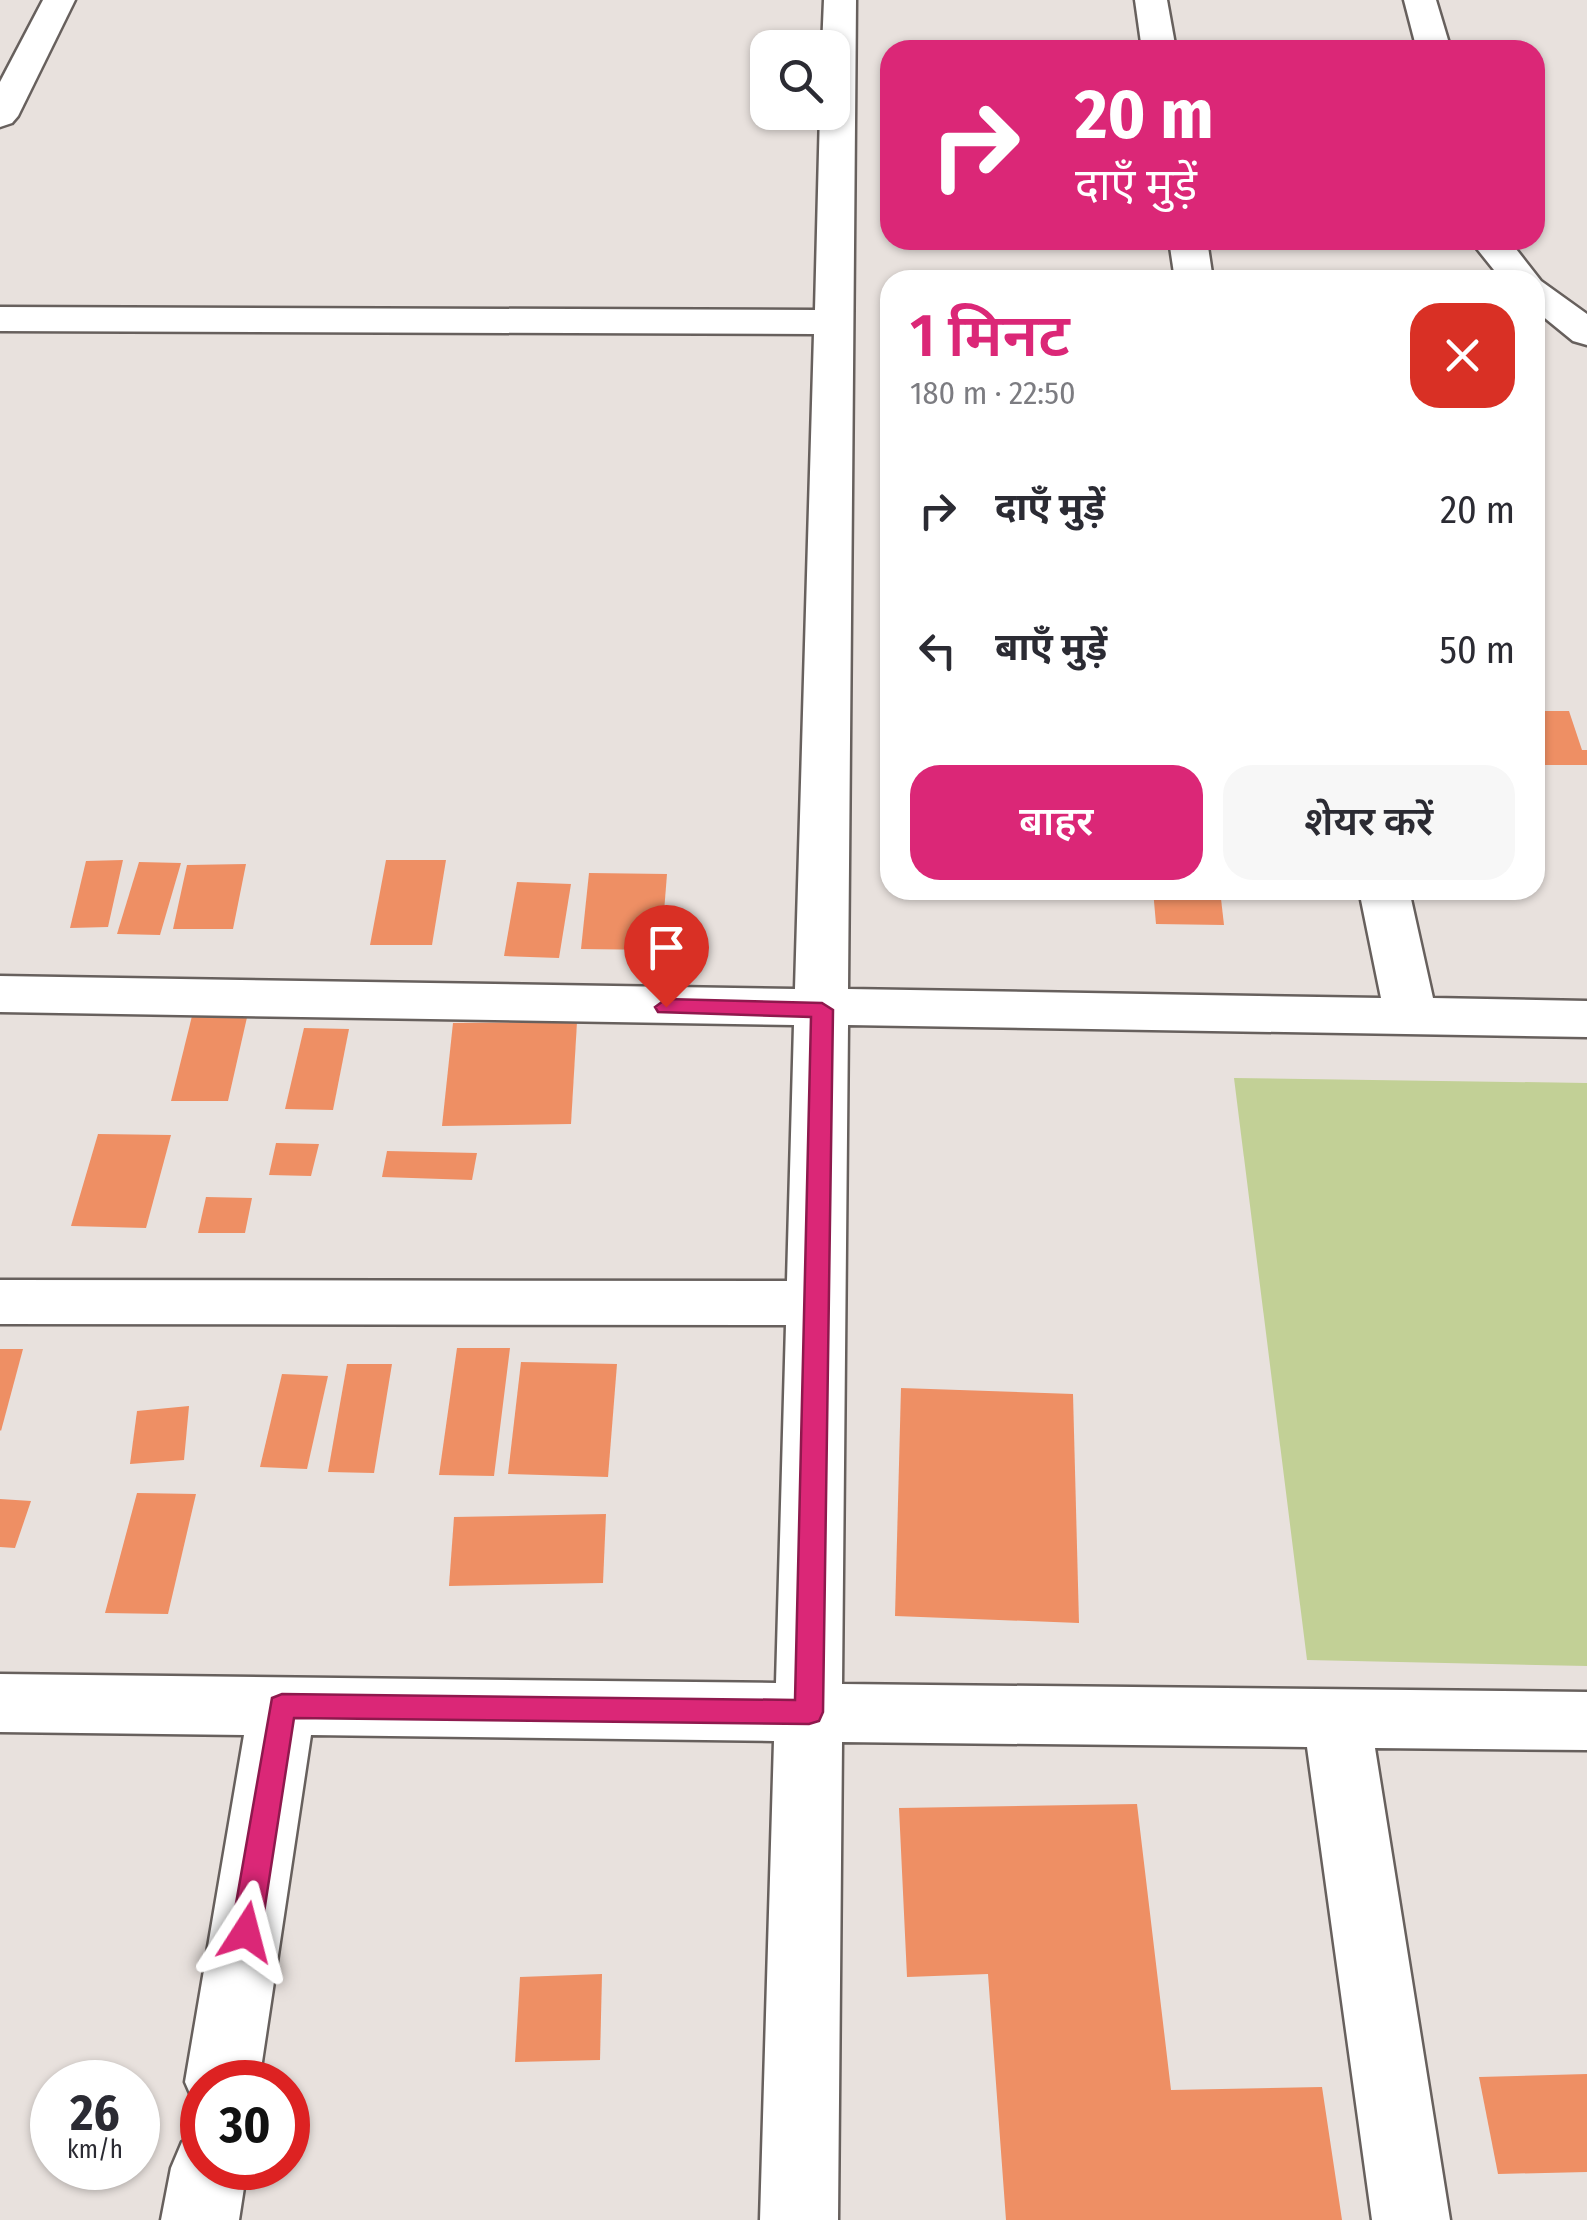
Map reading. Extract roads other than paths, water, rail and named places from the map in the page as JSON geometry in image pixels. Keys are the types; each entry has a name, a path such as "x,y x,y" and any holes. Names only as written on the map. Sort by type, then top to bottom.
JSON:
{"street":[{"path":"0,116 58,0"},
{"path":"798,2220 840,0"},
{"path":"1151,0 1157,40"},
{"path":"1420,0 1431,40"},
{"path":"1497,250 1514,270"},
{"path":"1545,299 1587,333"},
{"path":"0,319 836,322"},
{"path":"1386,900 1411,1017"},
{"path":"0,994 822,1010 1587,1019"},
{"path":"0,1302 817,1303"},
{"path":"0,1703 1587,1721"},
{"path":"226,2060 282,1706"},
{"path":"1337,1719 1411,2220"},
{"path":"200,2220 205,2190"}]}
